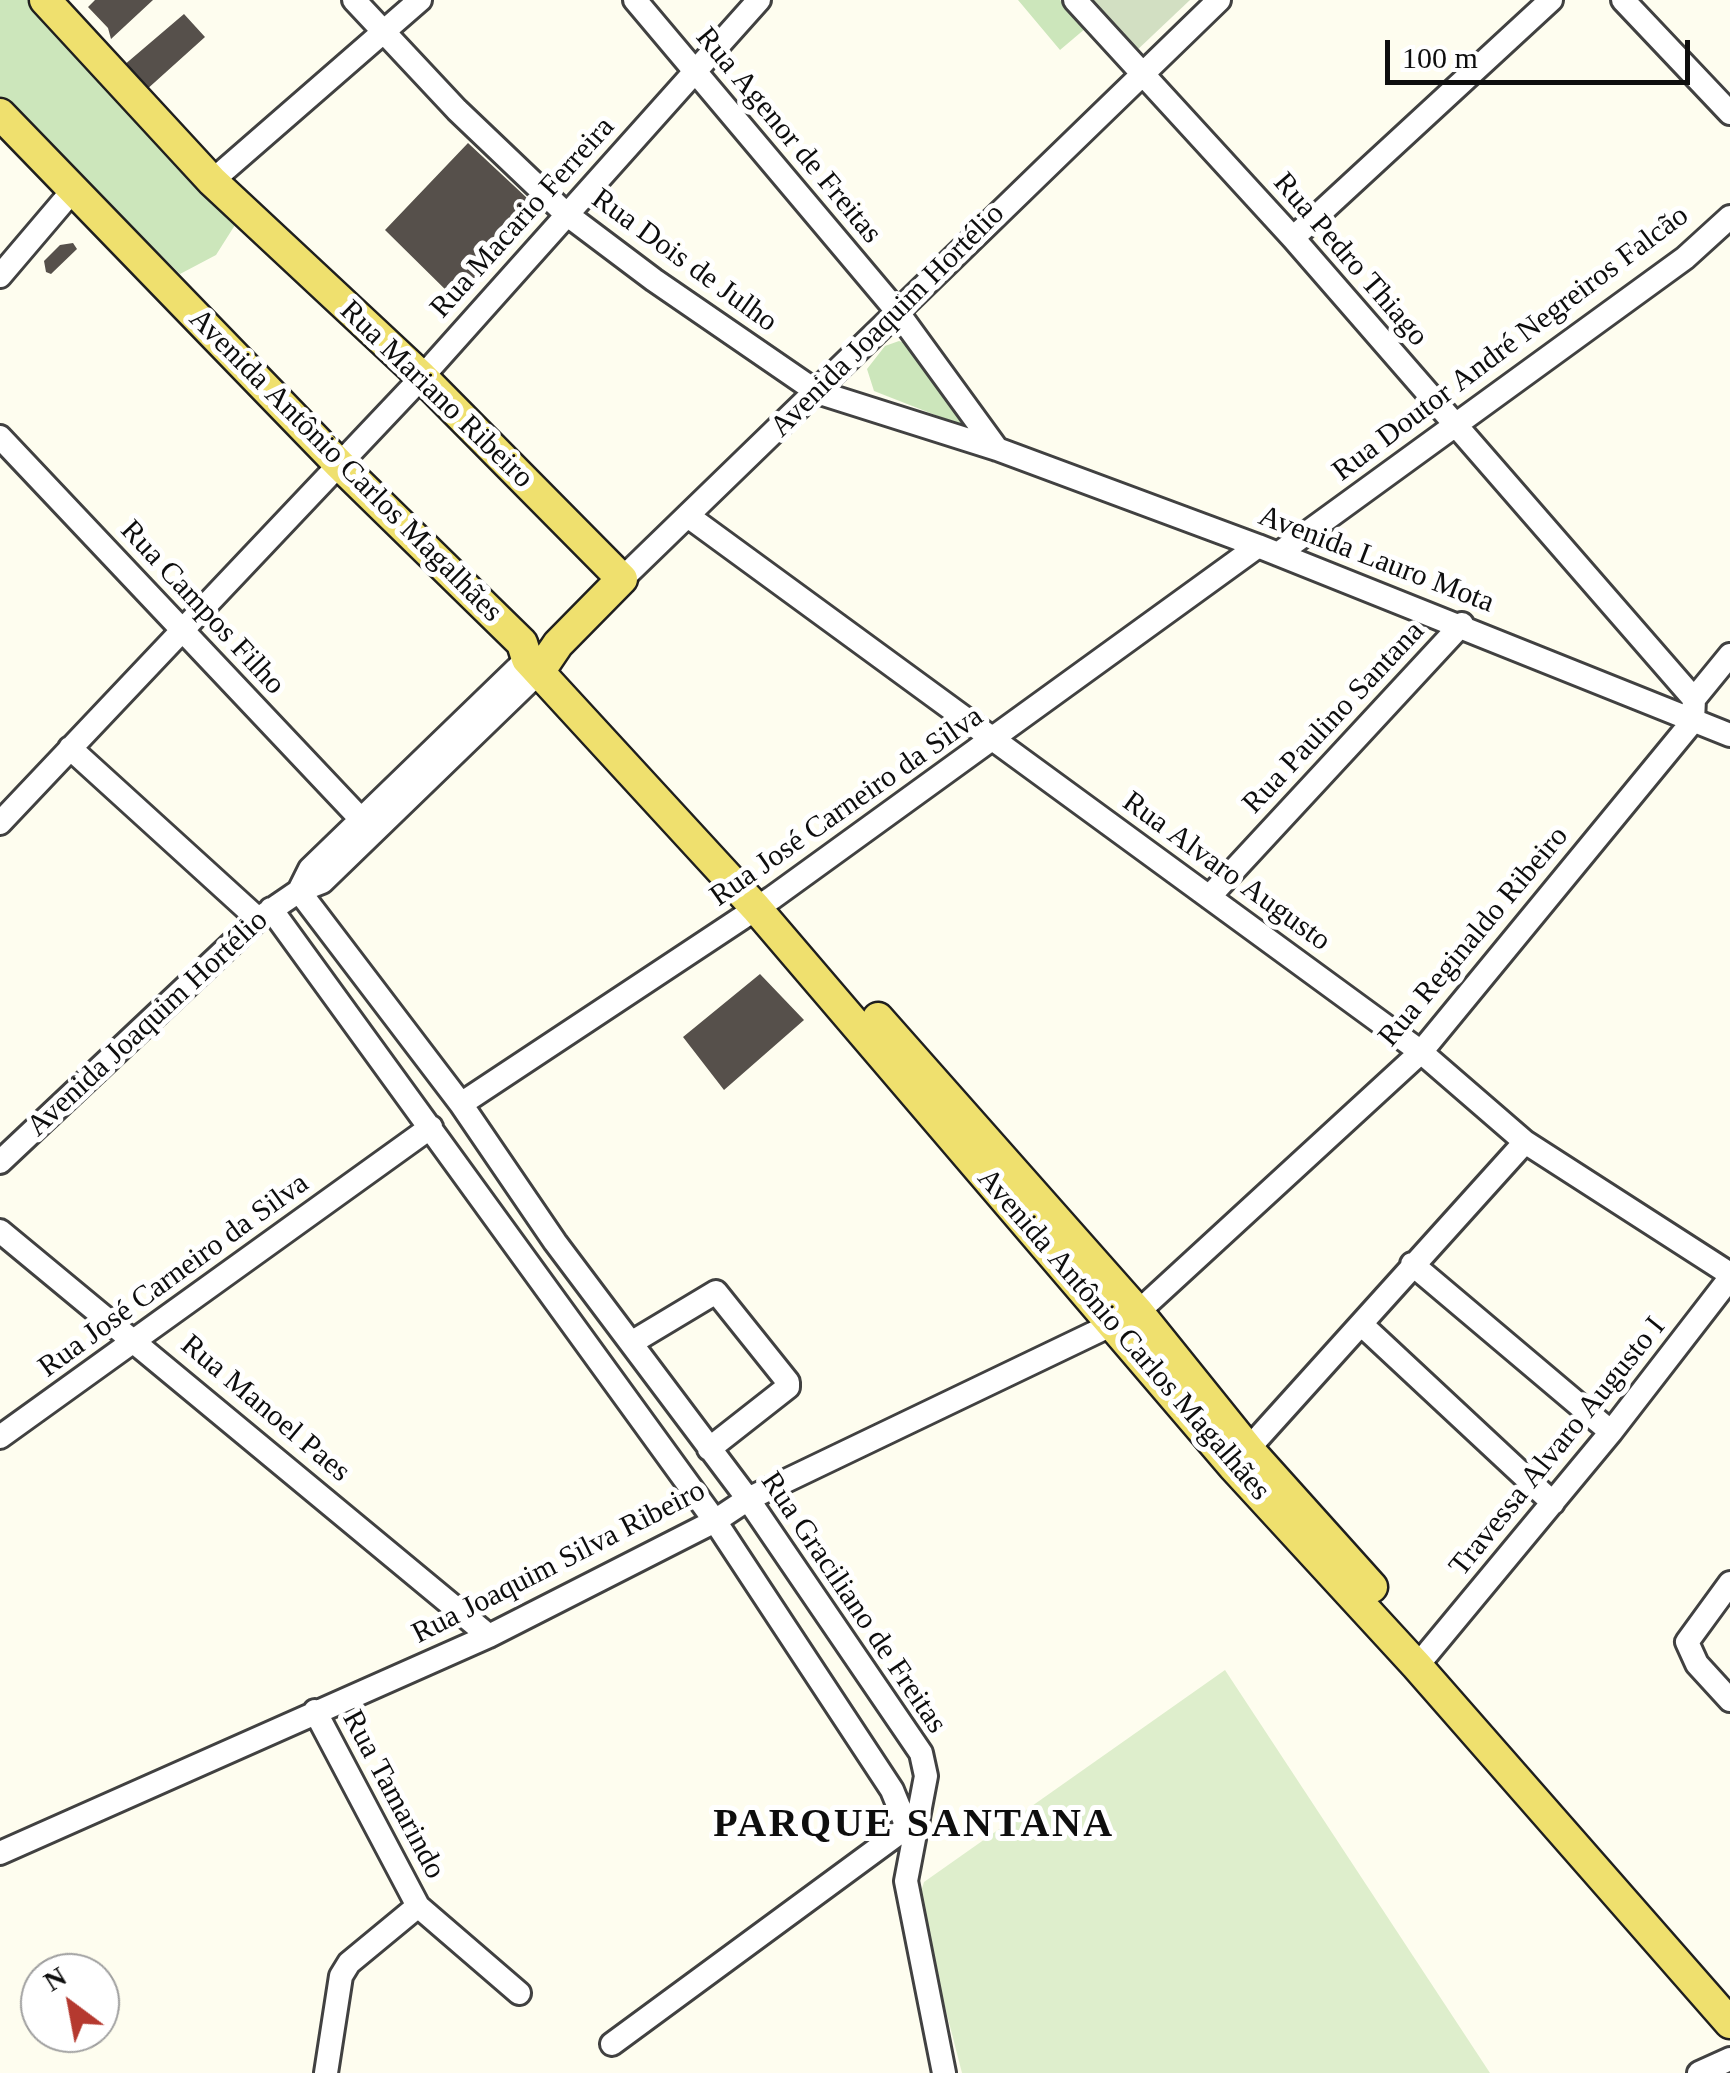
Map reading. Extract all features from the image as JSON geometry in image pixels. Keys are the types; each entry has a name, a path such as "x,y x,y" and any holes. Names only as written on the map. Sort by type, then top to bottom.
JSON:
{"main road":[{"name":"Rua Mariano Ribeiro","path":"45,0 212,181 422,377 622,580"},
{"name":"Avenida Antônio Carlos Magalhães","path":"0,114 339,464 538,656 764,903 1127,1318 1241,1458 1730,1996"},
{"name":"Avenida Joaquim Hortélio","path":"538,656 622,580"},
{"name":"Avenida Antônio Carlos Magalhães","path":"1492,1737 1730,2023"}],"street":[{"name":"Rua Dois de Julho","path":"354,0 565,213 817,392"},
{"path":"212,181 420,0"},
{"name":"Rua Agenor de Freitas","path":"634,0 896,310"},
{"name":"Rua Macario Ferreira","path":"0,823 180,628 422,377 759,0"},
{"name":"Rua Pedro Thiago","path":"1075,0 1293,238 1694,710"},
{"name":"Avenida Joaquim Hortélio","path":"622,580 1219,0"},
{"path":"1293,238 1550,0"},
{"path":"1623,0 1730,113"},
{"path":"0,276 74,189"},
{"name":"Rua Doutor André Negreiros Falcão","path":"1268,550 1454,424 1685,258 1730,216"},
{"path":"896,310 997,449"},
{"name":"Avenida Lauro Mota","path":"817,392 997,449 1694,710 1730,735"},
{"name":"Rua Campos Filho","path":"0,437 366,826"},
{"name":"Rua Alvaro Augusto","path":"688,516 1421,1052 1525,1142 1730,1276"},
{"name":"Rua José Carneiro da Silva","path":"461,1104 764,903 1268,550"},
{"name":"Rua Paulino Santana","path":"1209,896 1462,624"},
{"name":"Rua Reginaldo Ribeiro","path":"1127,1318 1421,1052 1694,710 1730,655"},
{"name":"Avenida Joaquim Hortélio","path":"0,1162 264,914 299,891 310,868 366,826 538,656"},
{"path":"70,748 264,914 431,1127 715,1521 913,1827 612,2044"},
{"name":"Rua Graciliano de Freitas","path":"299,891 461,1104 555,1242 748,1499 921,1753 926,1766 913,1827 908,1904 944,2073"},
{"name":"Rua José Carneiro da Silva","path":"0,1437 431,1127"},
{"path":"1241,1458 1525,1142"},
{"name":"Rua Manoel Paes","path":"4,1240 136,1341 489,1636"},
{"path":"1412,1264 1611,1432"},
{"name":"Travessa Alvaro Augusto I","path":"1424,1660 1611,1432 1730,1276"},
{"path":"631,1343 716,1292 788,1382 788,1387 708,1449"},
{"name":"Rua Joaquim Silva Ribeiro","path":"0,1853 489,1636 715,1521 748,1499 1127,1318"},
{"path":"1362,1324 1554,1503"},
{"path":"1730,1583 1687,1642 1697,1664 1730,1700"},
{"name":"Rua Tamarindo","path":"315,1711 418,1906 519,1993"},
{"name":"Rua Tamarindo","path":"326,2073 341,1976 418,1906"},
{"path":"1699,2073 1730,2059"}],"green space":[{"path":"0,0 28,0 235,225 216,255 180,274 0,96"},
{"path":"1018,0 1060,0 1086,28 1060,50"},
{"path":"1090,0 1190,0 1134,53"},
{"path":"899,341 908,344 971,429 874,391 867,369 885,346"},
{"path":"1225,1670 1490,2073 962,2073 918,1902 924,1882"}],"building":[{"path":"95,0 153,0 111,39 108,28 88,7"},
{"path":"184,14 205,37 145,91 123,66"},
{"path":"468,143 542,212 459,303 385,230"},
{"path":"73,243 77,249 51,274 46,272 44,261 60,245"},
{"path":"760,974 804,1020 724,1090 683,1037"}],"district":[{"name":"PARQUE SANTANA","path":"914,1826"}]}
